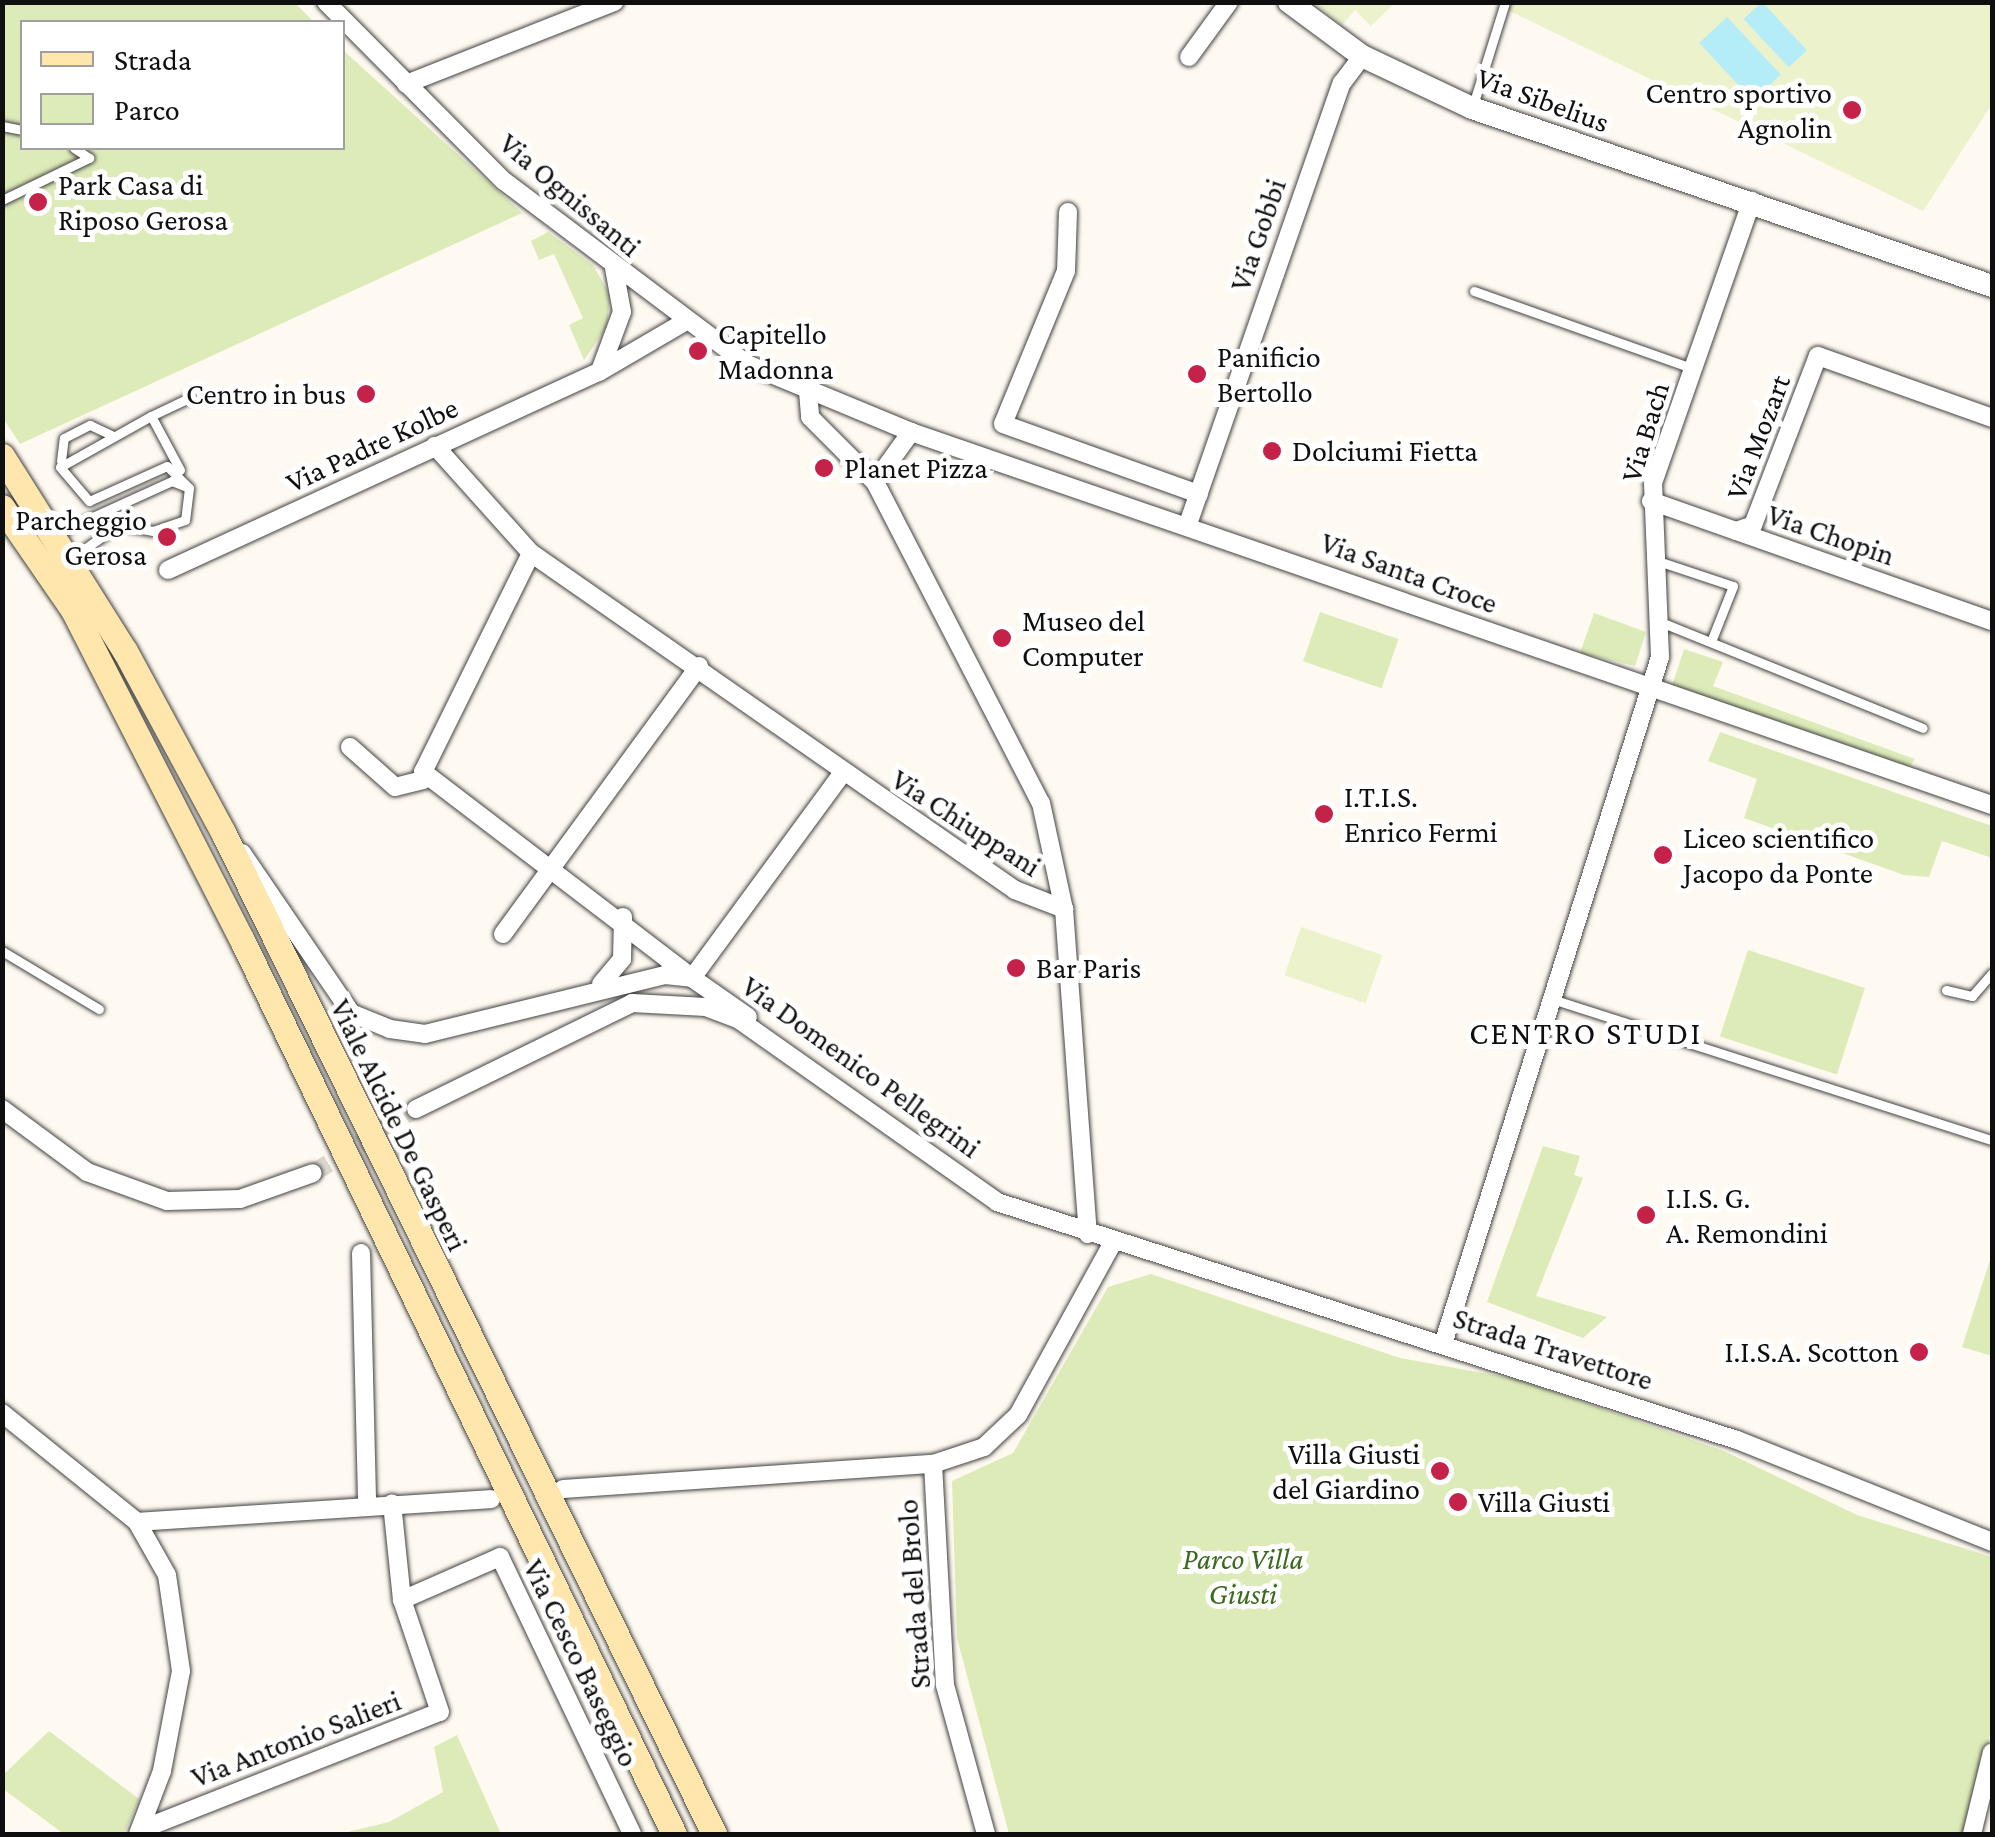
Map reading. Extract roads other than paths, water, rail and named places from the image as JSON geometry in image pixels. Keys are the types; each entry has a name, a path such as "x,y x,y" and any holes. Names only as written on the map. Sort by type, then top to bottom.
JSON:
{"main road":[{"name":"Viale Alcide De Gasperi","path":"2,456 69,562 223,832 714,1834"},
{"name":"Viale Alcide De Gasperi","path":"2,507 74,610 242,940 674,1834"}],"street":[{"name":"Via Ognissanti","path":"326,2 344,20"},
{"path":"406,84 614,2"},
{"path":"1188,57 1229,2"},
{"path":"1290,2 1362,56"},
{"name":"Via Ognissanti","path":"345,21 504,181 683,323 808,392"},
{"name":"Via Sibelius","path":"1362,56 1472,108 1992,286"},
{"name":"Via Gobbi","path":"1188,524 1342,84 1362,56"},
{"name":"Via Bach","path":"1444,1341 1650,688 1664,623 1651,501 1752,201"},
{"path":"1068,212 1066,272 1003,424 1200,494"},
{"path":"599,372 622,312 614,268"},
{"name":"Via Padre Kolbe","path":"168,570 599,372 683,323"},
{"name":"Via Mozart","path":"1736,531 1754,526 1818,356 1992,418"},
{"path":"808,392 810,416 875,482 1042,803 1064,909 1088,1234"},
{"name":"Via Santa Croce","path":"808,392 911,432 1188,524 1992,806"},
{"path":"875,482 911,432"},
{"name":"Via Chiuppani","path":"435,446 531,554 699,666 842,774 1015,890 1064,909"},
{"name":"Via Chopin","path":"1651,501 1992,621"},
{"path":"350,747 395,787 424,780 423,772 531,554"},
{"path":"503,934 552,873 699,666"},
{"name":"Via Domenico Pellegrini","path":"423,772 552,873 623,918 692,978 997,1202"},
{"path":"223,832 351,1012 390,1030 425,1034 598,986 692,978 842,774"},
{"path":"598,986 622,959 623,918"},
{"path":"416,1109 575,1026 632,1003 676,999 738,1020 997,1202"},
{"path":"2,1108 87,1172 167,1201 240,1199 313,1174"},
{"name":"Strada Travettore","path":"997,1202 1113,1242 1444,1341 1737,1440 1992,1542"},
{"name":"Strada del Brolo","path":"986,1834 946,1685 933,1464 1004,1435 1113,1242"},
{"path":"361,1253 367,1505"},
{"path":"2,1413 137,1522 167,1575 182,1671 167,1754 139,1832"},
{"path":"563,1490 933,1464"},
{"path":"137,1522 491,1500"},
{"name":"Via Antonio Salieri","path":"139,1832 440,1712 402,1600 392,1504"},
{"name":"Via Cesco Baseggio","path":"402,1600 500,1558 632,1834"},
{"path":"1972,1834 1992,1752"}],"lane":[{"path":"1472,108 1505,2"},
{"path":"2,200 89,158 77,150"},
{"path":"1474,291 1694,369"},
{"path":"61,460 191,397"},
{"path":"39,565 69,562 118,525 153,531 184,520 189,488 151,416"},
{"path":"111,434 90,425 64,438 61,460 89,501 167,466 180,470"},
{"path":"39,565 53,536 172,480 189,488"},
{"path":"1658,561 1733,586 1712,639"},
{"path":"1664,623 1712,639 1923,728"},
{"path":"2,952 98,1009"},
{"path":"1946,990 1972,996 1992,973"},
{"path":"1550,999 1992,1140"}],"water":[{"path":"1762,2 1807,50 1789,67 1744,19"},
{"path":"1727,17 1781,75 1753,101 1699,43"}],"tunnel":[{"path":"313,1173 416,1109"}],"place":[{"name":"Centro sportivo Agnolin","path":"1852,110"},
{"name":"Park Casa di Riposo Gerosa","path":"38,202"},
{"name":"Capitello Madonna","path":"698,351"},
{"name":"Panificio Bertollo","path":"1197,374"},
{"name":"Centro in bus","path":"366,394"},
{"name":"Dolciumi Fietta","path":"1272,451"},
{"name":"Planet Pizza","path":"824,468"},
{"name":"Parcheggio Gerosa","path":"167,537"},
{"name":"Museo del Computer","path":"1002,638"},
{"name":"I.T.I.S. Enrico Fermi","path":"1324,814"},
{"name":"Liceo scientifico Jacopo da Ponte","path":"1663,855"},
{"name":"Bar Paris","path":"1016,968"},
{"name":"I.I.S. G. A. Remondini","path":"1646,1215"},
{"name":"I.I.S.A. Scotton","path":"1919,1352"},
{"name":"Villa Giusti del Giardino","path":"1440,1471"},
{"name":"Villa Giusti","path":"1458,1502"}],"district":[{"name":"CENTRO STUDI","path":"1586,1033"}],"park label":[{"name":"Parco Villa Giusti","path":"1243,1576"}]}
